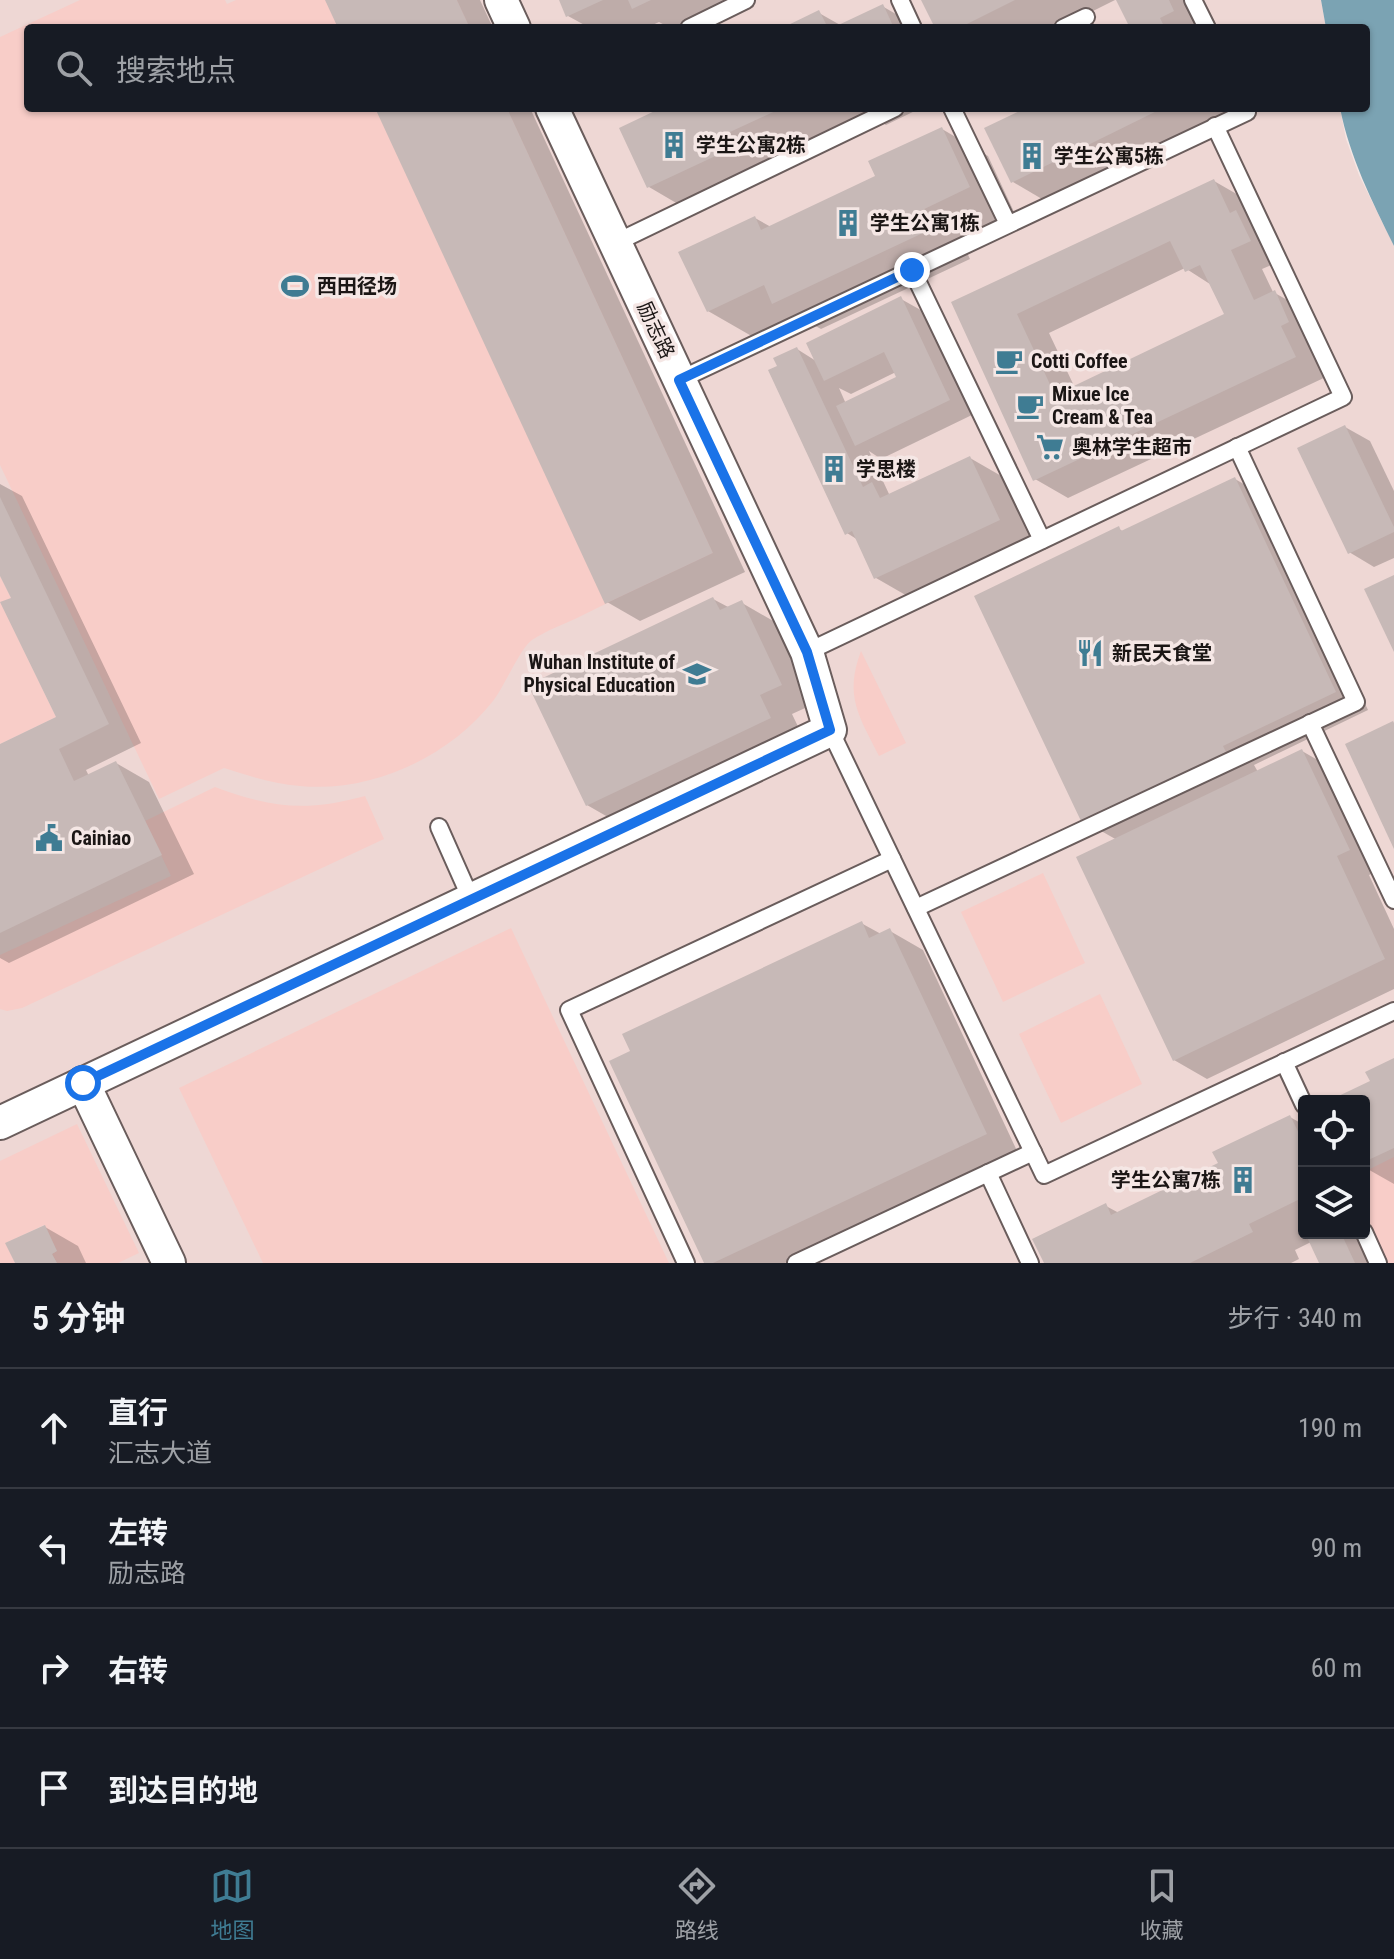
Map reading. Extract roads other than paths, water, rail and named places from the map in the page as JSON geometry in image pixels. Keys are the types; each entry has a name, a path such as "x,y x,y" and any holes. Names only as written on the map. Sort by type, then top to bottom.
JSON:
{"street":[{"path":"501,0 512,24"},
{"name":"励志路","path":"554,112 807,652 830,730"},
{"path":"0,1123 830,730"},
{"path":"83,1083 169,1263"}],"lane":[{"path":"697,24 746,0"},
{"path":"900,0 911,24"},
{"path":"1193,0 1205,24"},
{"path":"1071,24 1086,17"},
{"path":"615,243 887,112"},
{"path":"954,112 1008,224"},
{"path":"679,380 1247,112"},
{"path":"807,652 1343,397 1215,126"},
{"path":"912,270 1042,540"},
{"path":"916,908 1356,702 1237,447"},
{"path":"1310,723 1394,900"},
{"path":"830,730 1044,1175 1394,1011"},
{"path":"439,827 471,899"},
{"path":"686,1263 569,1010 892,859"},
{"path":"1284,1062 1299,1095"},
{"path":"796,1263 1033,1152"},
{"path":"988,1173 1030,1263"},
{"path":"1367,1239 1378,1263"}],"water":[{"path":"1321,0 1394,0 1394,246 1356,162 1341,112 1370,112 1370,24 1325,24"}],"place":[{"name":"学生公寓2栋","path":"674,145"},
{"name":"学生公寓5栋","path":"1032,156"},
{"name":"学生公寓1栋","path":"848,223"},
{"name":"西田径场","path":"295,286"},
{"name":"Cotti Coffee","path":"1009,361"},
{"name":"Mixue Ice Cream & Tea","path":"1030,406"},
{"name":"奥林学生超市","path":"1050,447"},
{"name":"学思楼","path":"834,469"},
{"name":"新民天食堂","path":"1090,653"},
{"name":"Wuhan Institute of Physical Education","path":"697,674"},
{"name":"Cainiao","path":"49,838"},
{"name":"学生公寓7栋","path":"1243,1180"}]}
